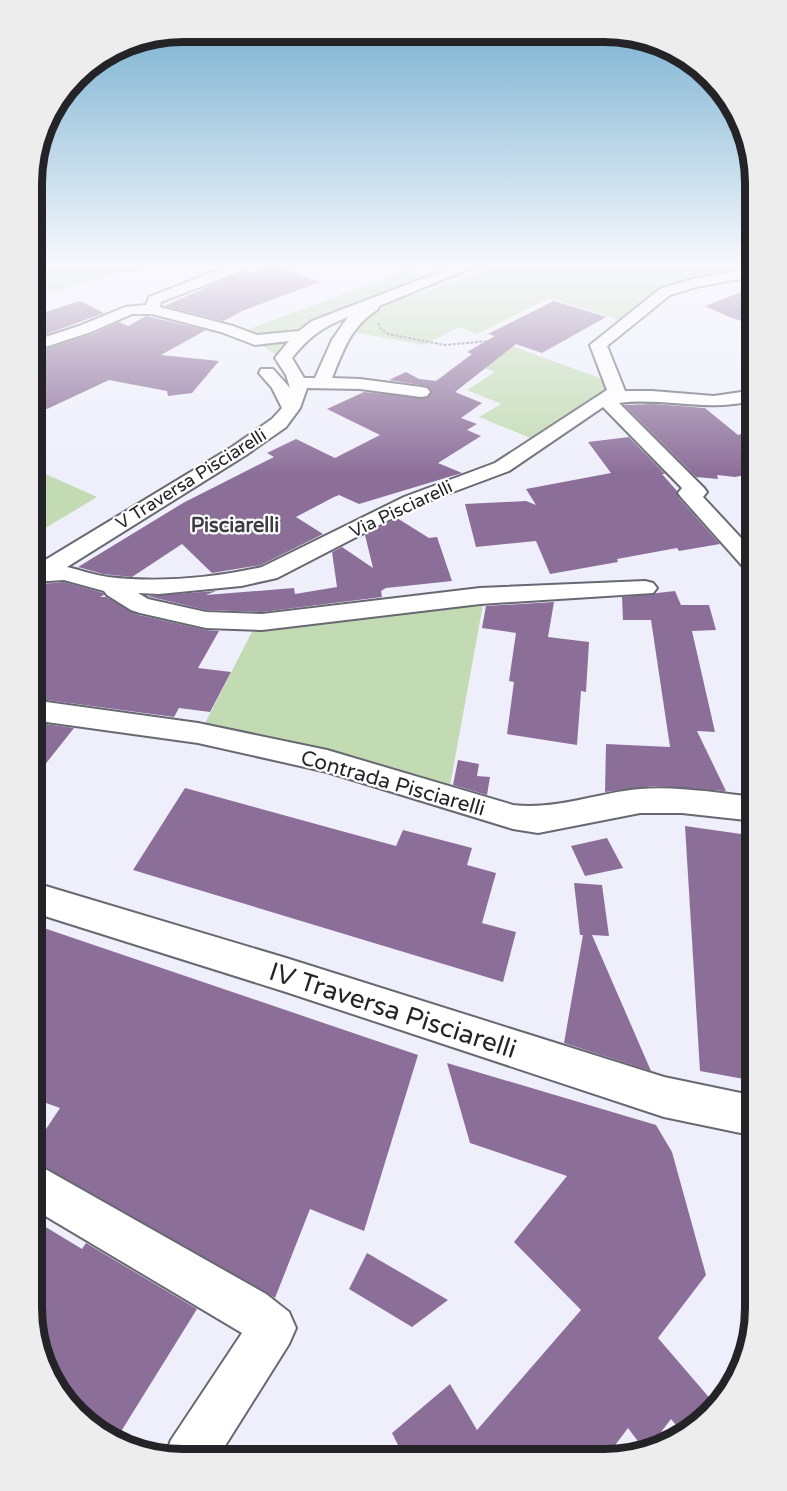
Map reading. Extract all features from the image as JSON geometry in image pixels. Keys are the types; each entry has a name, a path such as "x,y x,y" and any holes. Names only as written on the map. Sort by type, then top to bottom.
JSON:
{"street":[{"path":"42,343 68,335"},
{"path":"239,335 248,339 303,335"},
{"path":"303,335 283,358 298,383 360,384 421,392"},
{"path":"321,383 343,335"},
{"path":"612,335 598,345 616,391 605,399 697,492 688,494 745,555"},
{"path":"267,373 280,386 291,408"},
{"name":"V Traversa Pisciarelli","path":"42,570 239,452 279,423 291,408 299,390 298,383"},
{"name":"Via Pisciarelli","path":"42,574 64,573 106,584 159,587 241,579 269,573 411,501 502,467 592,405 605,399 633,396 717,403 745,397"},
{"path":"106,584 140,605 206,620 262,622 480,596 645,588"},
{"name":"Contrada Pisciarelli","path":"42,711 198,733 327,761 513,817 538,820 640,801 682,801 745,808"},
{"name":"IV Traversa Pisciarelli","path":"42,900 286,975 664,1097 745,1114"},
{"path":"42,1191 250,1310 273,1328 195,1449"}],"path":[{"path":"391,335 445,345 499,340"}],"green space":[{"path":"245,335 303,335 276,355"},
{"path":"367,335 444,335 424,345"},
{"path":"509,345 605,380 606,389 533,439 479,417 501,404 467,390 495,372 473,364"},
{"path":"42,472 97,497 42,530"},
{"path":"484,599 449,791 202,729 255,626"}],"building":[{"path":"90,335 198,335 161,355 219,361 192,393 168,396 167,391 109,380 47,409 42,407 42,350"},
{"path":"490,335 575,335 542,353 516,344 455,392 482,403 461,418 477,424 467,430 481,436 438,463 462,473 359,504 339,495 334,497 296,517 323,534 261,565 212,573 182,544 132,577 103,574 78,567 183,503 274,457 267,453 296,439 335,458 380,435 327,409 364,392 427,398 432,392 427,386 389,380 406,372 419,379 436,381 472,354 467,352 495,336"},
{"path":"653,404 705,408 738,435 741,434 745,437 745,475 735,477 717,475 718,479 696,477 624,405"},
{"path":"629,437 665,474 662,474 677,491 679,498 720,544 679,551 677,548 617,559 618,562 550,574 536,541 476,547 465,504 526,501 536,505 526,489 611,473 588,442"},
{"path":"397,518 429,538 437,537 452,581 386,588 381,591 382,597 262,612 206,610 147,596 216,591 206,595 294,588 295,594 337,587 332,552 342,547 373,568 365,535"},
{"path":"64,582 103,593 104,595 100,597 106,597 139,615 219,631 198,668 231,672 210,712 179,708 174,717 42,699 42,584"},
{"path":"675,591 681,605 709,605 716,630 692,631 715,732 697,731 726,791 654,786 605,792 606,744 670,747 651,620 623,620 622,597"},
{"path":"554,602 548,637 589,642 586,692 581,691 577,745 507,734 514,682 509,681 516,633 482,628 486,606"},
{"path":"42,723 74,728 42,768"},
{"path":"458,760 479,764 477,776 490,777 487,795 453,785"},
{"path":"185,788 396,846 403,830 472,848 467,865 496,873 482,923 516,932 503,982 133,870"},
{"path":"685,826 745,835 745,1079 700,1071"},
{"path":"607,838 623,868 585,876 571,846"},
{"path":"574,883 602,885 609,936 592,935 651,1071 564,1043 583,935 580,935"},
{"path":"42,927 418,1055 364,1231 310,1209 275,1298 42,1166 42,1135 60,1108 42,1102"},
{"path":"447,1063 656,1125 672,1152 706,1275 658,1338 711,1400 690,1420 678,1428 671,1419 655,1440 640,1444 628,1428 613,1449 400,1449 392,1433 450,1384 477,1430 581,1310 514,1242 567,1176 470,1143"},
{"path":"42,1225 82,1249 86,1243 197,1309 120,1434 112,1430 97,1420 77,1401 56,1371 49,1354 43,1327"},
{"path":"367,1253 448,1300 412,1327 349,1289"}],"district":[{"name":"Pisciarelli","path":"235,525"}]}
